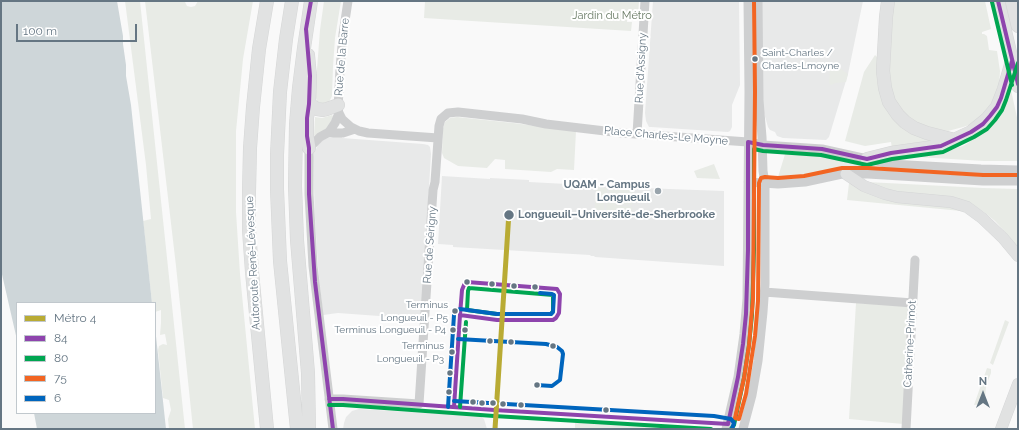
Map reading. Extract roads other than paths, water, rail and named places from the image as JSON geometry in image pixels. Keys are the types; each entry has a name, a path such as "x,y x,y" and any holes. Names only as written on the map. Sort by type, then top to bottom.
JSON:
{"highway":[{"name":"Autoroute René-Lévesque","path":"267,429 252,272 249,230 249,192 253,106 268,1"},
{"path":"292,1 284,56 279,108 277,189 280,261 297,429"},
{"path":"309,429 308,373 297,247 295,198 297,113 306,29 311,1"},
{"path":"888,1 883,71 886,93 889,102 898,115 914,128 927,134 955,140"},
{"path":"998,1 1018,86"},
{"path":"1012,1 1018,26"},
{"path":"306,29 310,76 307,118 309,148"},
{"path":"867,159 891,153 941,146 966,135 978,127 994,111 1001,98 1012,61"},
{"path":"309,104 323,110 339,109"}],"main road":[{"path":"846,174 864,186 885,194 897,197 951,202 966,207 982,218 1018,256"},
{"path":"1001,429 1018,384"}],"street":[{"name":"Rue de la Barre","path":"339,109 342,40 348,1"},
{"name":"Rue d'Assigny","path":"638,134 646,1"},
{"path":"726,429 738,377 746,318 748,289 748,1"},
{"path":"743,429 757,367 762,330 764,292 765,183 759,100 758,1"},
{"path":"339,109 344,122 362,132 438,138"},
{"path":"333,429 313,266 309,194 309,148 329,132 339,109"},
{"name":"Place Charles-Le Moyne","path":"438,138 441,119 446,114 454,112 638,134 822,149 885,163 1018,170"},
{"path":"329,132 343,133 355,129"},
{"name":"Rue de Sérigny","path":"329,399 420,404 438,138"},
{"path":"748,182 778,184 805,182 846,174 982,181 1018,181"},
{"name":"Catherine-Primot","path":"906,429 915,260"},
{"path":"764,292 913,303"}],"metro line":[{"name":"4","path":"495,429 509,212"}],"place":[{"name":"Saint-Charles / Charles-Lmoyne","path":"755,59"},
{"name":"UQAM - Campus Longueuil","path":"658,191"},
{"name":"Longueuil–Université-de-Sherbrooke","path":"509,215"},
{"name":"Terminus Longueuil - P5","path":"455,311"},
{"name":"Terminus Longueuil - P4","path":"453,330"},
{"name":"Terminus Longueuil - P3","path":"452,352"}],"park label":[{"name":"Jardin du Métro","path":"612,16"}]}
